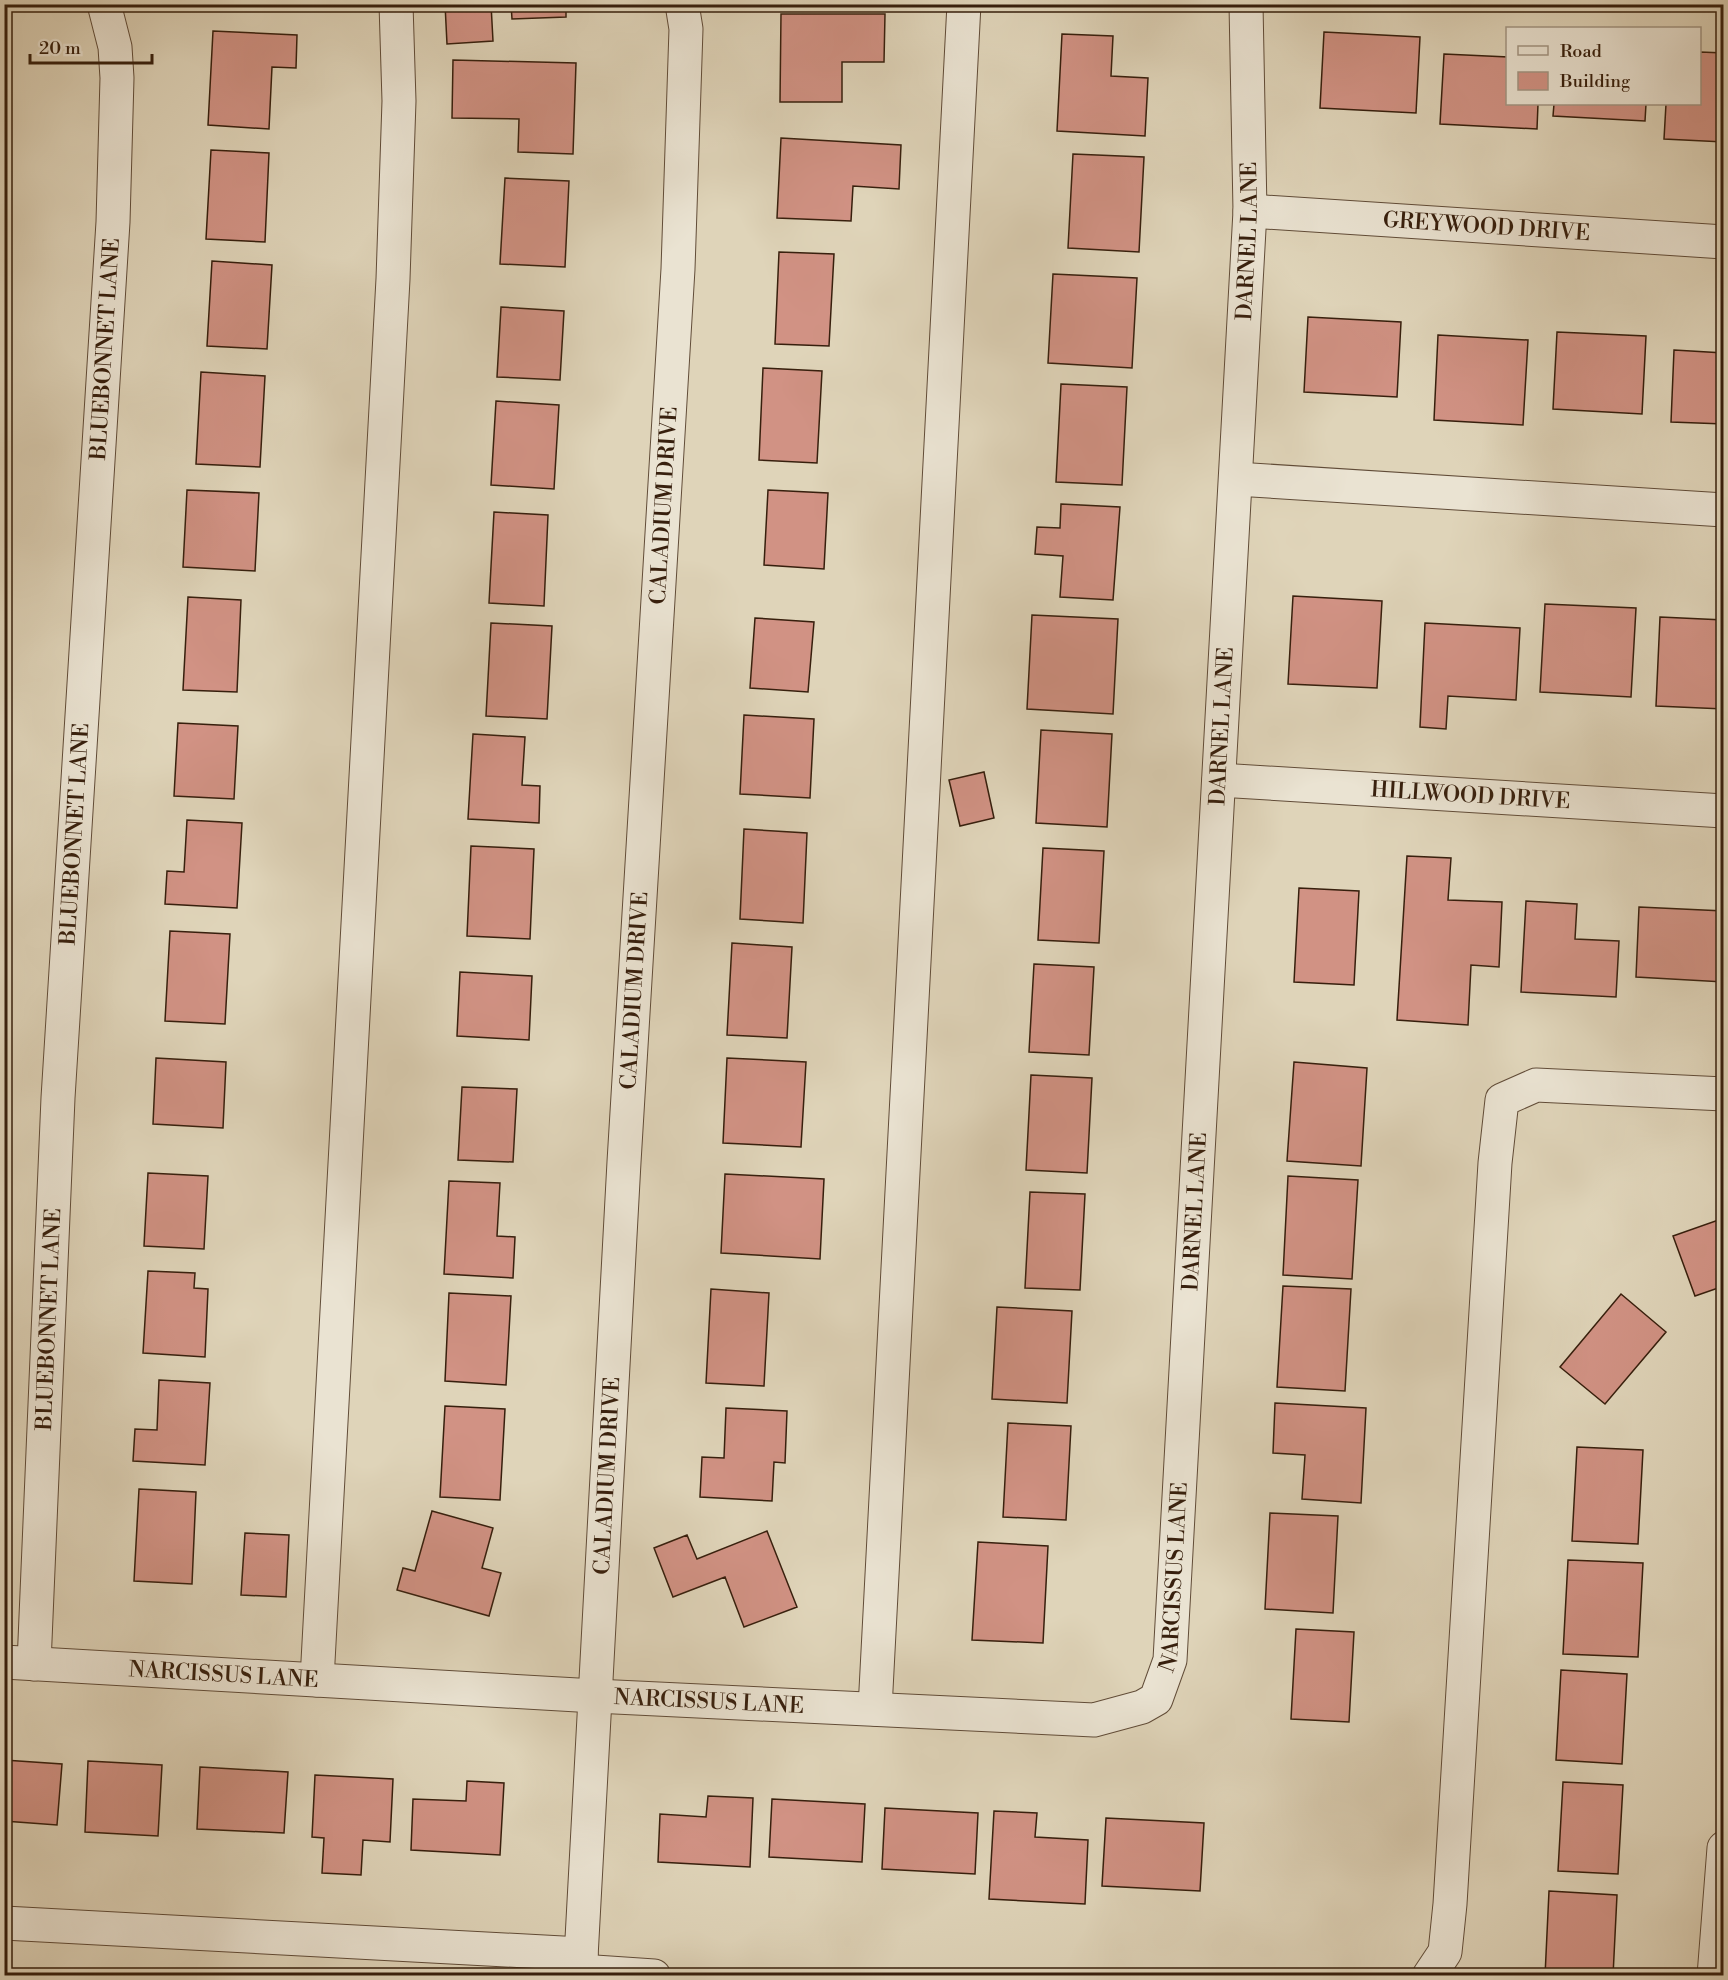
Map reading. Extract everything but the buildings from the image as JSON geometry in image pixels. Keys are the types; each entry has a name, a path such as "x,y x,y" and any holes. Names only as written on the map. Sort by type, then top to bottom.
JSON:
{"street":[{"name":"BLUEBONNET LANE","path":"19,1663 58,1098 113,222 117,78 115,46 104,4"},
{"path":"317,1680 393,279 399,101 396,4"},
{"name":"CALADIUM DRIVE","path":"581,1967 624,1161 678,269 686,29 682,4"},
{"path":"875,1709 964,4"},
{"name":"DARNEL LANE","path":"1181,1446 1250,211 1246,4"},
{"name":"GREYWOOD DRIVE","path":"1250,211 1724,242"},
{"path":"1236,479 1724,510"},
{"name":"HILLWOOD DRIVE","path":"1219,780 1724,811"},
{"path":"1429,1976 1445,1952 1450,1904 1495,1163 1502,1100 1536,1084 1724,1094"},
{"name":"NARCISSUS LANE","path":"19,1663 595,1696 1094,1720 1142,1707 1156,1699 1170,1660 1181,1446"},
{"path":"1714,1976 1724,1848"},
{"path":"4,1923 581,1967 654,1976"}]}
